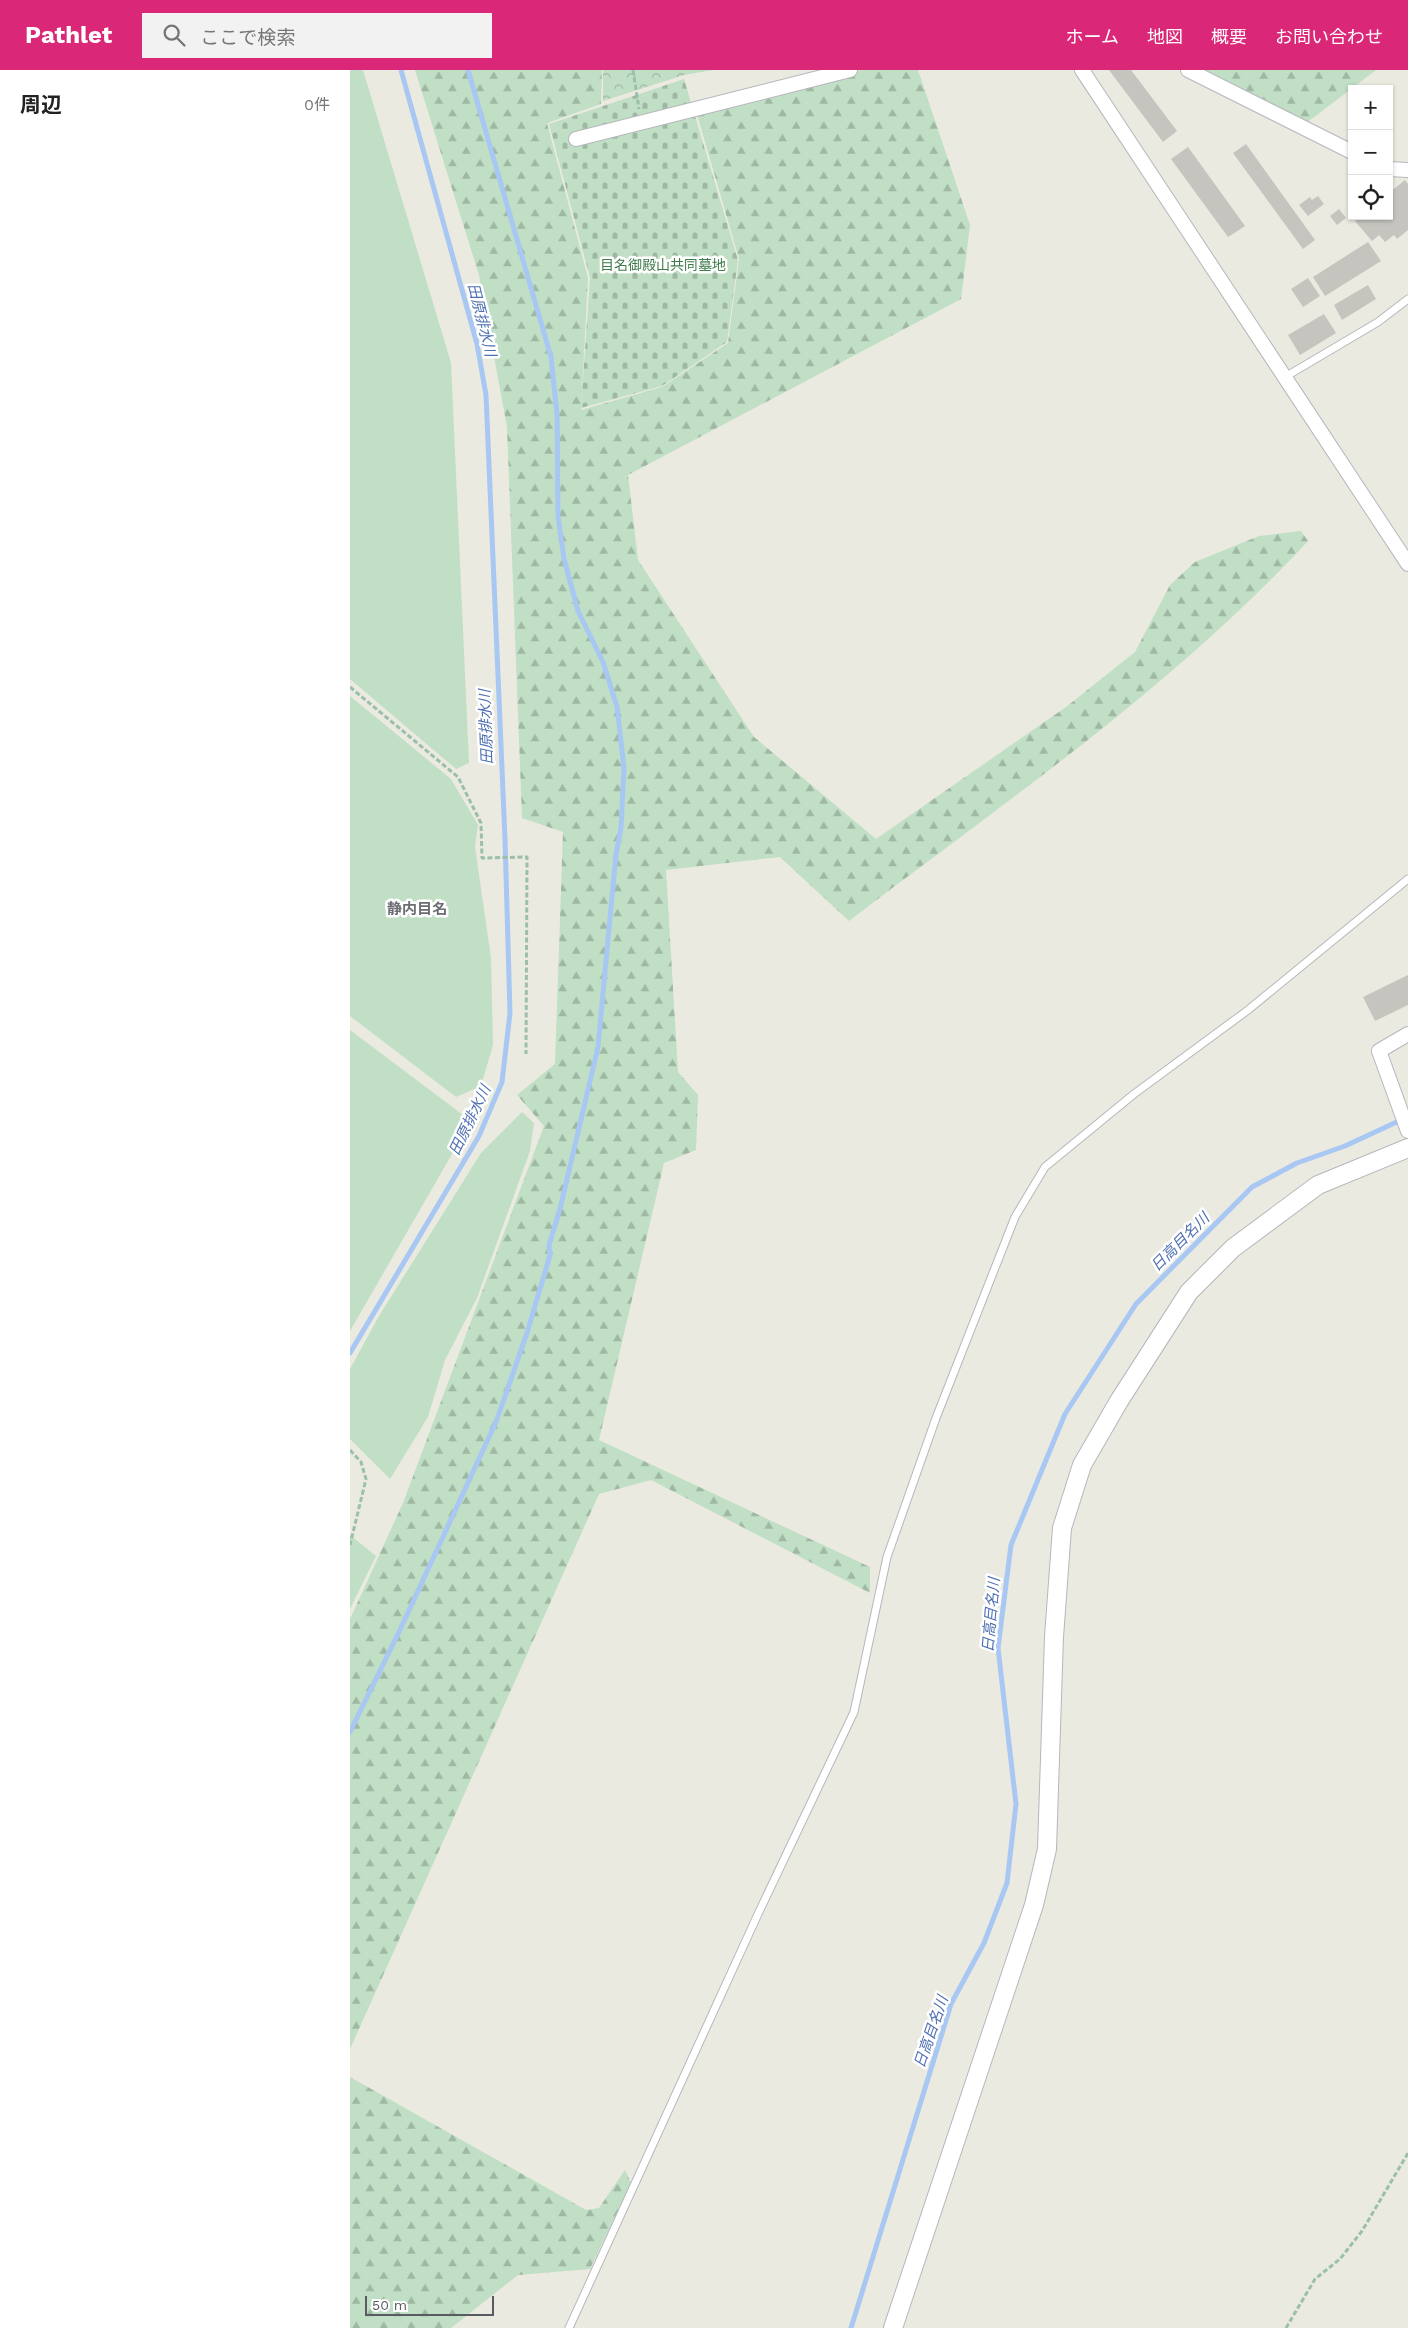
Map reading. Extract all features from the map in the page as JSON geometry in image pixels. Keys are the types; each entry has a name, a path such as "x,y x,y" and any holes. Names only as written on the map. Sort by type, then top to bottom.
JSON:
{"street":[{"path":"576,139 850,70"},
{"path":"1082,70 1408,564"},
{"path":"1188,70 1348,150"},
{"path":"1393,169 1408,170"},
{"path":"1408,1034 1379,1051 1408,1131"},
{"path":"893,2328 1034,1905 1045,1858 1054,1637 1062,1528 1082,1465 1119,1401 1189,1292 1233,1248 1318,1185 1408,1148"}],"lane":[{"path":"1285,377 1378,322 1408,299"},
{"path":"569,2328 758,1914 854,1712 887,1556 936,1418 1015,1217 1044,1167 1134,1094 1248,1010 1408,879"}],"path":[{"path":"633,70 641,122"},
{"path":"350,687 458,777 481,822 482,858 527,857 526,1054"},
{"path":"350,1450 360,1462 366,1479 350,1545"},
{"path":"1286,2328 1315,2279 1340,2259 1362,2231 1408,2153"}],"green space":[{"path":"350,70 363,70 451,363 469,763 456,769 350,679"},
{"path":"415,70 602,70 601,104 547,123 588,278 581,410 662,387 728,343 739,259 696,111 861,70 918,70 970,225 961,299 628,475 638,560 754,737 876,839 1066,707 1135,652 1170,585 1195,562 1259,536 1301,531 1308,541 1256,594 1145,694 1028,787 849,921 780,857 666,870 678,1072 698,1095 696,1150 664,1163 599,1440 870,1567 870,1593 651,1480 599,1494 350,2049 350,1619 403,1503 544,1126 517,1095 555,1064 563,832 522,818 507,427 479,275"},
{"path":"603,70 713,70 684,75 603,101"},
{"path":"1194,70 1376,70 1356,85 1348,85 1348,91 1305,124"},
{"name":"目名御殿山共同墓地","path":"684,79 738,260 727,342 662,386 581,408 590,278 549,124"},
{"path":"350,696 451,779 478,825 475,847 491,958 493,1045 481,1086 456,1097 350,1016"},
{"path":"350,1030 471,1121 350,1331"},
{"path":"522,1112 534,1123 530,1151 477,1298 445,1360 428,1417 390,1479 350,1439 350,1369 379,1316 481,1153"},
{"path":"350,1535 376,1556 350,1609"},
{"path":"350,2077 586,2210 599,2208 625,2170 631,2183 590,2269 518,2275 451,2328 350,2328"}],"building":[{"path":"1109,70 1131,70 1177,131 1163,142"},
{"path":"1246,144 1315,240 1303,249 1233,153"},
{"path":"1188,147 1245,226 1228,237 1171,159"},
{"path":"1405,180 1408,184 1408,230 1397,239 1394,235 1385,242 1379,235 1372,241 1355,221 1393,220 1393,190"},
{"path":"1318,196 1324,204 1308,216 1299,205 1310,197 1312,200"},
{"path":"1339,209 1346,218 1337,225 1330,216"},
{"path":"1368,242 1381,261 1325,296 1313,277"},
{"path":"1308,278 1320,296 1303,307 1291,289"},
{"path":"1368,285 1376,299 1342,320 1334,305"},
{"path":"1324,314 1336,333 1300,355 1288,335"},
{"path":"1408,975 1408,1005 1375,1021 1363,997"}],"waterway":[{"name":"田原排水川","path":"350,1353 479,1136 502,1082 510,1013 505,839 486,395 477,344 401,70"},
{"path":"350,1732 399,1632 496,1422 527,1333 550,1255 549,1245 560,1209 598,1047 616,854 621,828 624,768 617,707 603,662 578,611 564,559 558,516 557,414 551,357 468,70"},
{"name":"日高目名川","path":"851,2328 951,2004 984,1943 1007,1883 1016,1804 998,1648 1011,1545 1065,1414 1136,1304 1252,1187 1297,1163 1345,1146 1401,1120"}],"district":[{"name":"静内目名","path":"417,909"}]}
